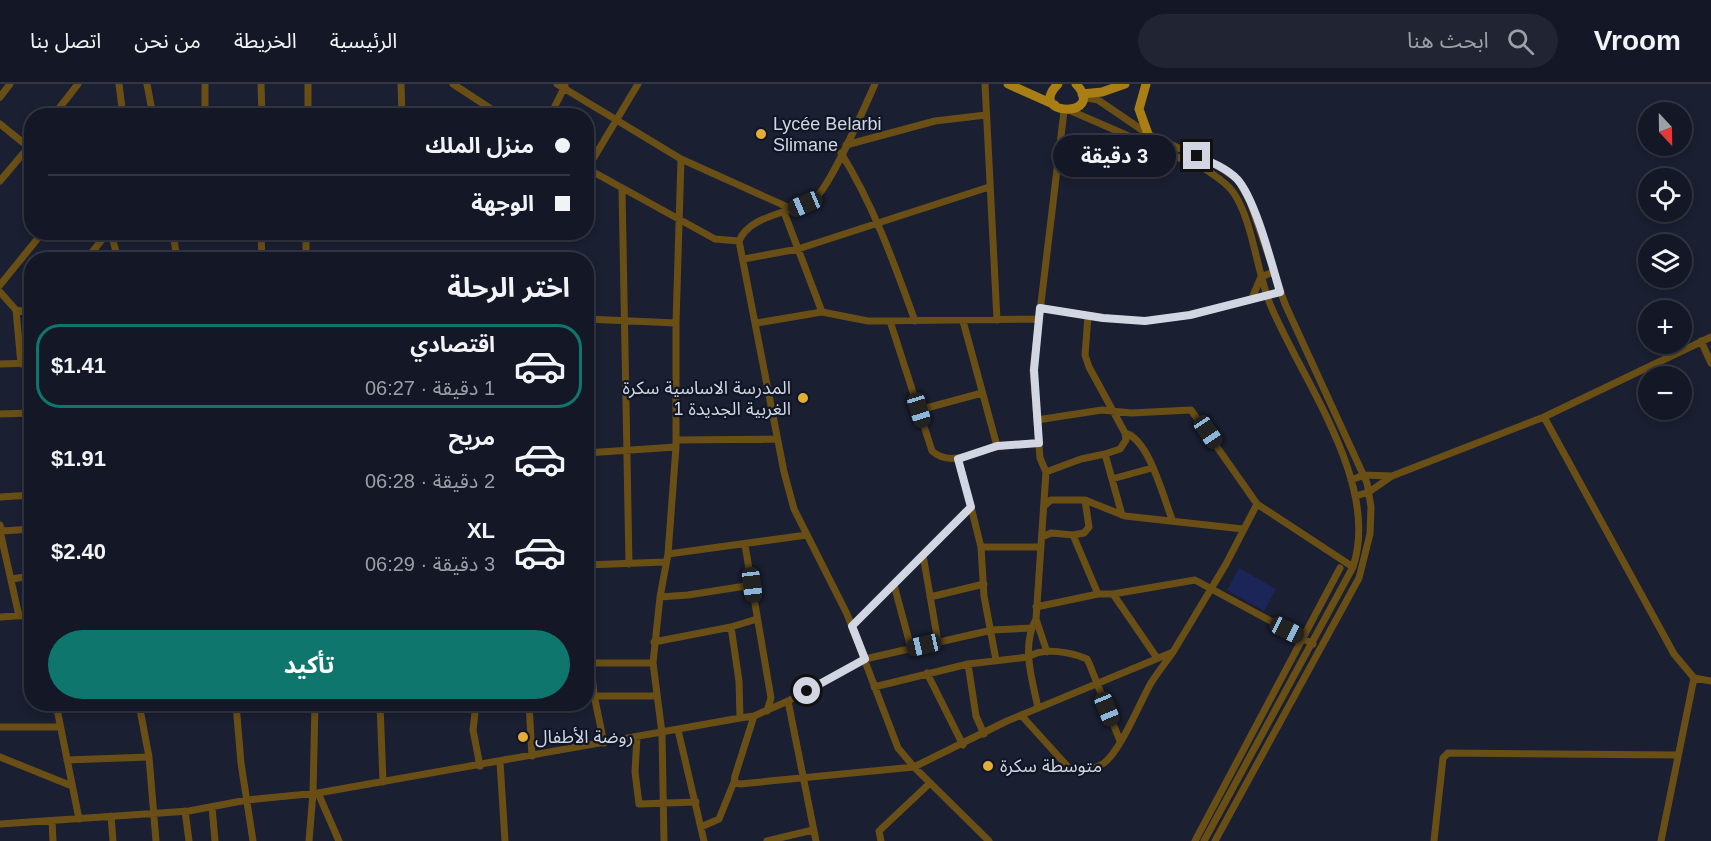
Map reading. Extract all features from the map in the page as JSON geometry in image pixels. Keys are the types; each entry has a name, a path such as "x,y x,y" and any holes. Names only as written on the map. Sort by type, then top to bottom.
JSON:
{"main road":[{"path":"1008,84 1067,111 1079,106 1082,96 1076,84"},
{"path":"1055,105 1052,92 1058,84"},
{"path":"1082,96 1125,84"},
{"path":"1146,84 1139,109 1148,134"}],"street":[{"path":"0,97 10,84"},
{"path":"59,108 78,84"},
{"path":"119,84 122,108"},
{"path":"147,84 152,108"},
{"path":"205,84 205,108"},
{"path":"261,84 262,108"},
{"path":"308,84 308,108"},
{"path":"400,84 402,108"},
{"path":"453,84 490,108"},
{"path":"557,84 565,86 615,122 681,159 792,209"},
{"path":"594,157 638,84"},
{"path":"739,241 749,228 816,198 824,190 875,84"},
{"path":"985,84 997,320"},
{"path":"554,108 565,86"},
{"path":"1047,652 1036,619 1046,472 1040,458 1034,370 1040,308 1067,111 1220,178 1237,199 1267,297 1313,388 1356,496 1360,533 1353,567 1205,839 1214,841 1293,701 1359,578 1370,534 1369,492 1364,475 1280,292 1250,202 1238,180 1218,166 1148,134 1103,103 1082,96"},
{"path":"846,145 935,121 986,115"},
{"path":"0,124 24,142"},
{"path":"0,181 24,153"},
{"path":"841,153 862,186 879,224 915,321"},
{"path":"664,841 662,733 653,663 660,597 668,554 676,444 676,323 681,159"},
{"path":"594,173 716,239 739,241"},
{"path":"744,259 798,249 989,187"},
{"path":"622,189 625,449 629,564"},
{"path":"784,212 822,312"},
{"path":"27,252 37,240"},
{"path":"93,252 103,240"},
{"path":"739,241 757,323 777,439 794,509 852,626 894,741 914,767 989,841"},
{"path":"0,285 24,255"},
{"path":"1252,298 1261,277 1273,272"},
{"path":"0,292 16,310 21,364"},
{"path":"1040,308 1145,321 1190,315 1280,292"},
{"path":"16,310 24,312"},
{"path":"757,323 822,312 868,321 1039,319"},
{"path":"1046,472 1120,449 1126,440 1114,410 1089,367 1085,355 1088,315"},
{"path":"594,319 676,323"},
{"path":"890,321 932,451 936,455 958,459 997,446 1039,443"},
{"path":"963,321 997,446"},
{"path":"1356,496 1369,492 1392,476 1545,417 1711,337"},
{"path":"1701,341 1711,363"},
{"path":"0,364 24,364"},
{"path":"919,410 982,393"},
{"path":"1037,420 1082,412 1114,410 1131,413 1191,410 1257,504 1353,567"},
{"path":"0,414 24,413"},
{"path":"1545,417 1667,643 1694,678 1711,681"},
{"path":"1125,433 1139,440 1173,519"},
{"path":"594,452 676,444 777,439"},
{"path":"1105,454 1122,515"},
{"path":"958,459 981,548 984,584 996,660"},
{"path":"1112,479 1152,468"},
{"path":"1351,480 1364,475 1392,476"},
{"path":"0,497 24,496"},
{"path":"1044,506 1051,500 1085,500 1122,515 1173,519 1243,529"},
{"path":"1042,537 1051,533 1073,535 1084,533 1089,527 1085,500"},
{"path":"1021,715 1069,768 1079,771 1103,764 1120,741 1152,682 1211,590 1257,504"},
{"path":"852,626 971,507"},
{"path":"19,616 0,529 24,529"},
{"path":"668,554 807,535"},
{"path":"1073,535 1098,594"},
{"path":"745,545 771,698 767,711"},
{"path":"981,548 1041,547"},
{"path":"923,555 938,642"},
{"path":"594,565 665,562"},
{"path":"1195,841 1340,568"},
{"path":"11,579 24,577"},
{"path":"1036,607 1098,594 1113,594 1192,580 1313,644"},
{"path":"930,597 984,584"},
{"path":"660,597 688,596 752,585"},
{"path":"894,585 911,648"},
{"path":"1113,594 1157,658"},
{"path":"0,617 24,616"},
{"path":"654,642 730,627 757,619"},
{"path":"1036,619 1031,628 1028,657 1038,708"},
{"path":"730,627 739,681 740,718"},
{"path":"0,824 185,811 247,800 316,793 480,766 754,716 788,701 865,659 992,630 1031,628"},
{"path":"874,687 968,663 1028,657 1047,652 1087,659 1120,741"},
{"path":"734,782 748,786 914,767 1021,715 1173,652"},
{"path":"594,662 653,663"},
{"path":"968,663 976,716 984,734"},
{"path":"927,673 963,745"},
{"path":"1661,841 1694,678"},
{"path":"1276,691 1293,701"},
{"path":"594,696 657,696"},
{"path":"788,701 816,841"},
{"path":"594,709 604,743"},
{"path":"57,711 79,819"},
{"path":"140,711 149,757 156,841"},
{"path":"237,711 254,841"},
{"path":"309,841 316,793 315,711"},
{"path":"380,711 383,782"},
{"path":"475,711 473,730 480,766"},
{"path":"529,711 532,756"},
{"path":"701,827 719,819 734,782 754,716"},
{"path":"0,727 60,727"},
{"path":"678,730 704,841"},
{"path":"637,737 635,772 638,803 644,805 696,802"},
{"path":"1250,739 1266,747"},
{"path":"1434,841 1443,758 1448,753 1678,755"},
{"path":"0,757 72,786"},
{"path":"67,760 149,757"},
{"path":"500,762 505,841"},
{"path":"881,841 879,831 930,783"},
{"path":"316,793 339,841"},
{"path":"212,807 215,841"},
{"path":"185,811 189,841"},
{"path":"111,816 113,841"},
{"path":"52,821 53,841"},
{"path":"767,841 813,830"}],"shaded area":[{"path":"1239,568 1276,589 1264,611 1227,590"}],"place":[{"name":"Lycée Belarbi Slimane","path":"761,134"},
{"name":"المدرسة الاساسية سكرة الغربية الجديدة 1","path":"803,398"},
{"name":"روضة الأطفال","path":"523,737"},
{"name":"متوسطة سكرة","path":"988,766"}],"route":[{"path":"807,691 865,659 852,626 971,507 958,459 997,446 1039,443 1034,370 1040,308 1103,318 1145,321 1215,310 1280,292 1247,194 1231,174 1197,156"}]}
